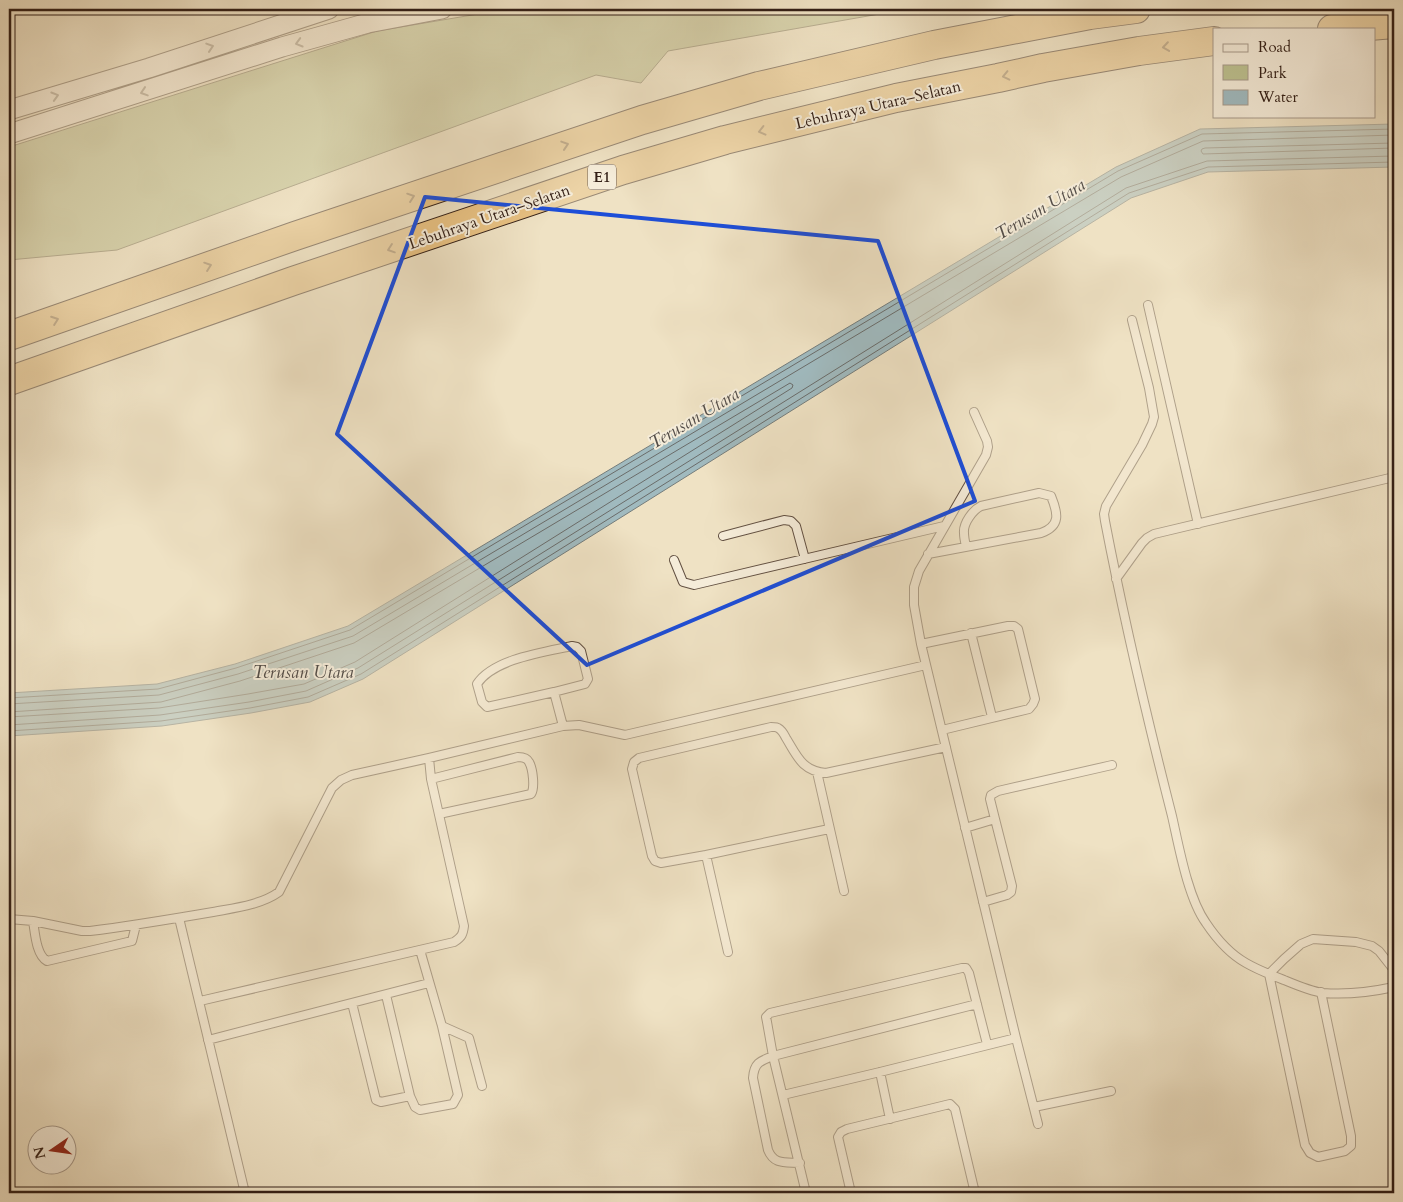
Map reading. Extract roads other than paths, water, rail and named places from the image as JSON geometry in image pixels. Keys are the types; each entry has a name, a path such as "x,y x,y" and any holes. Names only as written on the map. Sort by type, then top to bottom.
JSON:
{"highway":[{"path":"9,336 362,213 542,152 678,109 778,81 934,44 1090,15 1136,9"},
{"path":"1344,28 1394,24"},
{"name":"Lebuhraya Utara–Selatan","path":"9,381 275,287 623,170 725,140 896,98 1043,68 1213,40"}],"street":[{"path":"9,110 149,68 329,9"},
{"path":"9,134 282,48 375,16 442,9"}],"lane":[{"path":"1148,305 1198,524"},
{"path":"1132,320 1149,388 1154,417 1142,445 1106,506 1104,514 1116,579 1167,799 1196,906 1205,922 1220,940 1244,962 1292,984 1321,992 1340,994 1369,992 1394,987"},
{"path":"974,412 987,441 986,455 919,571 914,587 914,605 926,665 1038,1124"},
{"path":"1116,579 1147,538 1154,534 1394,477"},
{"path":"928,554 1048,531 1056,520 1051,496 1039,494 976,508 963,531 966,546"},
{"path":"723,536 784,520 791,521 796,526 805,559"},
{"path":"674,560 683,582 694,585 944,526"},
{"path":"921,644 1008,626 1014,626 1018,629 1035,699 1033,704 1028,709 942,730"},
{"path":"971,633 992,717"},
{"path":"572,646 577,647 581,651 588,679 585,684 554,692 487,707 482,702 477,684 486,675 511,660 572,646"},
{"path":"9,919 33,921 82,931 179,918 266,900 279,892 332,788 340,780 352,775 563,726 579,725 625,735 926,665"},
{"path":"554,692 563,726"},
{"path":"829,829 706,855 661,863 655,861 652,856 632,769 634,762 639,758 770,727 778,728 783,732 800,761 809,769 817,772 826,773 946,747"},
{"path":"431,779 518,757 525,758 531,767 534,785 531,794 439,814"},
{"path":"200,1001 454,942 461,938 464,926 431,779 429,758"},
{"path":"983,902 1011,892 1012,886 990,799 991,795 1112,765"},
{"path":"817,772 844,892"},
{"path":"965,828 995,820"},
{"path":"706,855 728,952"},
{"path":"179,918 245,1193"},
{"path":"33,921 40,954 47,961 132,940 136,925"},
{"path":"1269,974 1302,944 1313,939 1356,942 1372,946 1379,951 1394,970"},
{"path":"386,995 410,1096 415,1107 420,1110 453,1104 458,1095 442,1026 420,950"},
{"path":"806,1193 766,1022 766,1017 770,1013 966,968 969,973 987,1044"},
{"path":"1269,974 1305,1145 1310,1153 1318,1157 1345,1151 1351,1146 1352,1136 1321,992"},
{"path":"208,1040 429,983"},
{"path":"352,1003 376,1100 381,1102 410,1096"},
{"path":"800,1163 774,1160 768,1150 753,1078 754,1070 761,1061 773,1056 977,1004"},
{"path":"442,1026 469,1038 482,1086"},
{"path":"783,1094 1016,1038"},
{"path":"880,1072 890,1119"},
{"path":"1034,1107 1112,1091"},
{"path":"851,1193 838,1137 841,1132 950,1104 955,1109 975,1193"}],"water":[{"name":"Terusan Utara","path":"1394,124 1394,167 1208,172 1131,198 363,679 310,702 251,713 162,726 9,736 9,693 157,684 235,664 348,626 1116,167 1200,129"}]}
